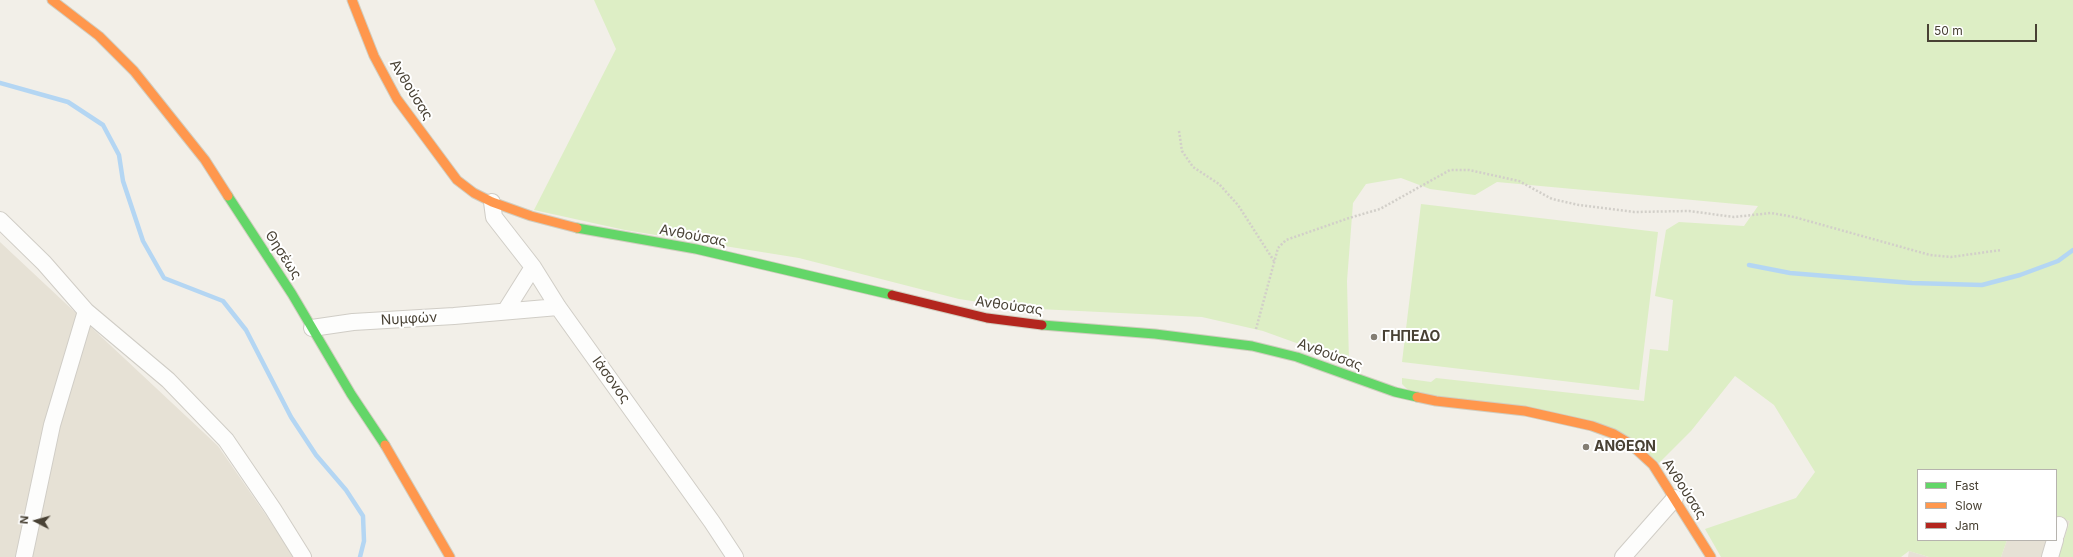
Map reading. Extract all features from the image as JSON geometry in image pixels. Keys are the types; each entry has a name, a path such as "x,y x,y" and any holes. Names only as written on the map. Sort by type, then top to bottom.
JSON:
{"street":[{"name":"Θησέως","path":"52,0 99,36 134,71 205,160 292,294 351,394 390,452 450,557"},
{"name":"Ανθούσας","path":"352,0 374,56 397,99 433,150 457,180 474,193 492,202 531,216 582,229 696,249 988,318 1058,327 1155,334 1252,346 1297,357 1395,392 1436,401 1525,411 1592,426 1614,434 1642,454 1657,470 1711,557"},
{"name":"Ιάσονος","path":"492,202 494,217 533,267 558,307 712,522 735,557"},
{"path":"0,220 44,263 86,311 168,380 226,440 273,509 303,557"},
{"path":"506,310 533,267"},
{"name":"Νυμφών","path":"312,328 353,322 454,316 506,310 558,307"},
{"path":"24,557 52,426 86,311"},
{"path":"1624,557 1675,498"},
{"path":"2050,557 2054,541"}],"path":[{"path":"1179,131 1182,151 1193,167 1219,184 1238,205 1274,262"},
{"path":"1252,346 1278,248 1286,240 1380,209 1450,170 1469,170 1519,181 1552,199 1578,205 1634,212 1689,211 1734,217 1771,214 1794,217 1930,255 1952,257 2001,250"}],"shaded area":[{"path":"0,242 218,446 295,557 0,557"},
{"path":"2057,517 2070,521 2058,557 2001,557 2007,541 2057,541"},
{"path":"1909,551 1929,557 1908,557"}],"green space":[{"path":"594,0 2073,0 2073,557 2058,557 2070,521 2057,517 2057,469 1917,469 1917,541 2007,541 2001,557 1929,557 1909,551 1901,557 1721,557 1705,529 1796,498 1815,472 1774,405 1735,376 1691,431 1659,463 1630,437 1408,390 1402,384 1402,378 1431,382 1436,378 1644,401 1650,349 1668,351 1673,300 1655,296 1666,230 1679,222 1744,226 1758,206 1497,182 1475,195 1430,189 1401,178 1366,184 1353,203 1347,281 1349,362 1263,331 1202,317 1018,308 959,299 799,258 625,230 534,210 616,49"},
{"path":"1421,204 1658,232 1639,390 1402,362"}],"waterway":[{"path":"0,83 68,102 103,125 119,155 123,181 143,241 164,278 223,301 246,330 291,417 316,455 346,490 363,516 364,541 360,557"},
{"path":"1749,265 1790,273 1912,283 1982,285 2020,275 2058,261 2073,250"}],"traffic: fast":[{"path":"228,196 292,294 351,394 385,445"},
{"path":"577,228 696,249 892,295"},
{"path":"1042,325 1155,334 1252,346 1297,357 1395,392 1417,397"}],"traffic: slow":[{"path":"52,0 99,36 134,71 205,160 228,196"},
{"path":"352,0 374,56 397,99 457,180 474,193 492,202 531,216 577,228"},
{"path":"1417,397 1436,401 1525,411 1592,426 1614,434 1629,443 1653,465 1711,557"},
{"path":"385,445 450,557"}],"traffic: jam":[{"path":"892,295 987,318 1042,325"}],"place":[{"name":"ΓΗΠΕΔΟ","path":"1374,337"},
{"name":"ΑΝΘΕΩΝ","path":"1586,447"}]}
